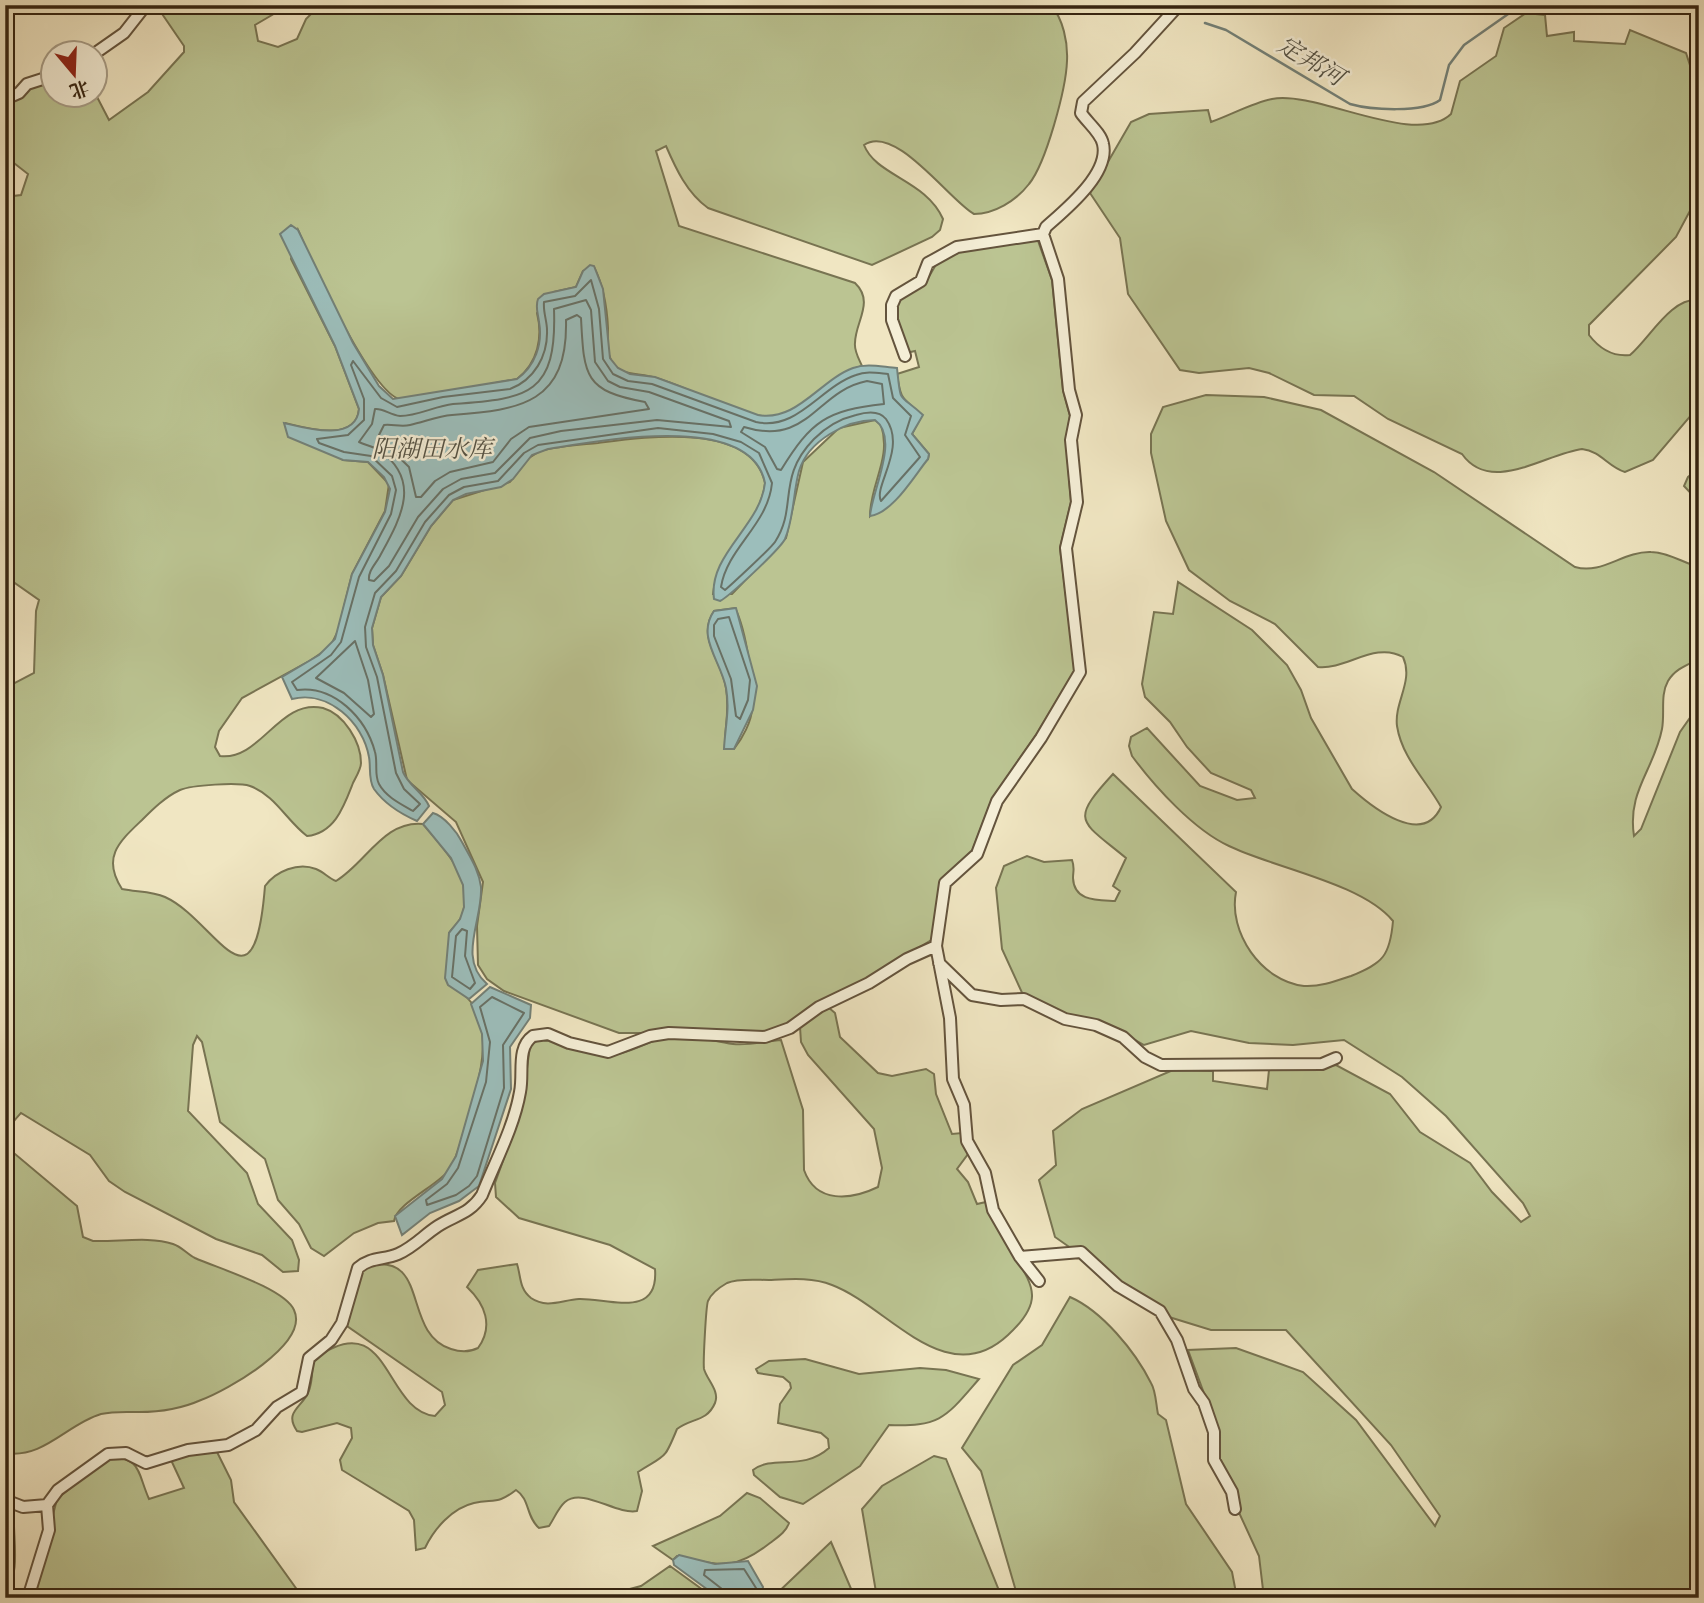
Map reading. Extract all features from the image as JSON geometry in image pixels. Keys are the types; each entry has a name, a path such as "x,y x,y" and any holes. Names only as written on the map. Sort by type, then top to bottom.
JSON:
{"street":[{"path":"108,44 124,33 146,5"},
{"path":"1039,1281 1020,1257 993,1210 985,1174 968,1141 964,1105 953,1079 950,1018 936,946 945,883 977,854 997,802 1041,738 1080,671 1066,548 1077,502 1071,440 1076,415 1069,390 1058,279 1043,234 1046,227 1084,192 1103,151 1102,141 1081,113 1083,102 1135,53 1179,5"},
{"path":"5,99 19,93 27,84 38,80"},
{"path":"905,356 892,320 892,305 896,296 921,281 928,263 957,247 1043,234"},
{"path":"28,1598 49,1530 47,1505 58,1490 108,1454 126,1453 146,1463 187,1450 228,1445 256,1430 277,1407 302,1392 309,1358 331,1339 342,1324 358,1268 373,1259 400,1254 439,1225 465,1214 479,1201 515,1113 522,1077 522,1050 533,1036 548,1034 569,1044 608,1052 650,1036 669,1033 765,1037 790,1028 819,1007 869,984 907,959 936,946"},
{"path":"938,961 972,995 1001,1000 1024,999 1065,1019 1096,1025 1123,1037 1144,1057 1161,1065 1322,1065 1336,1058"},
{"path":"1020,1257 1081,1252 1118,1286 1160,1311 1177,1340 1194,1389 1204,1403 1214,1432 1214,1460 1231,1492 1235,1509"},
{"path":"5,1500 23,1507 47,1505"}],"green space":[{"path":"156,5 289,5 255,25 258,41 278,47 297,39 306,19 314,11 358,12 379,5 1031,5 1043,11 1051,5 1064,31 1067,61 1054,125 1042,160 1029,184 1018,196 997,209 974,214 906,154 877,141 864,145 879,164 925,195 943,219 940,230 932,237 872,265 708,208 688,188 666,146 656,151 679,226 855,283 861,290 864,305 855,346 862,366 839,377 797,408 775,416 747,413 662,380 627,373 614,365 608,353 606,304 594,267 583,271 576,287 554,292 537,313 537,349 530,365 517,379 403,400 390,394 360,354 329,297 298,230 291,259 335,346 359,409 356,420 340,430 317,430 285,423 343,460 368,462 389,484 385,511 352,574 338,631 330,647 242,698 219,731 215,747 220,756 234,755 247,749 294,712 308,707 323,708 338,716 355,738 360,755 360,768 337,817 325,830 307,836 274,802 250,786 215,785 180,790 169,796 120,843 113,859 113,868 122,889 165,897 183,909 230,951 242,956 252,949 260,927 265,886 275,876 295,867 309,867 336,881 386,836 409,825 423,824 456,866 465,890 462,915 449,933 460,992 472,1004 480,1019 483,1036 480,1073 457,1154 449,1170 402,1208 394,1221 378,1223 354,1233 324,1256 311,1248 299,1224 278,1200 265,1159 220,1122 202,1042 197,1036 193,1045 188,1111 247,1173 258,1204 292,1240 299,1260 298,1271 283,1272 262,1255 216,1239 125,1192 109,1181 90,1155 21,1113 9,1129 9,1149 77,1206 83,1237 93,1241 144,1240 173,1244 195,1258 277,1294 294,1310 296,1323 290,1337 278,1351 246,1377 213,1395 171,1409 101,1414 32,1451 5,1453 5,688 34,673 36,611 39,600 12,581 5,570 5,269 12,268 12,250 5,233 5,197 21,195 28,174 5,156 5,131 9,119 5,118 5,105 15,101 26,89 38,84 38,108 103,108 109,120 148,92 184,52 184,46"},
{"path":"1526,13 1545,15 1547,36 1574,32 1574,41 1625,44 1630,30 1686,53 1699,93 1699,194 1676,237 1589,325 1589,335 1602,348 1618,355 1630,355 1670,312 1679,305 1699,300 1699,406 1653,460 1625,472 1589,450 1582,449 1519,469 1488,471 1474,466 1462,454 1388,419 1354,396 1314,395 1269,373 1249,368 1199,373 1180,370 1128,294 1120,238 1090,193 1131,122 1149,114 1208,110 1211,122 1264,101 1291,98 1390,122 1414,125 1435,123 1451,114 1460,81 1496,56 1504,28"},
{"path":"1037,238 1052,280 1063,390 1070,416 1066,440 1071,502 1060,548 1075,670 1036,735 992,799 972,851 940,880 933,939 800,1020 768,1033 619,1033 504,991 487,979 478,965 477,926 483,882 456,822 407,780 383,675 373,645 372,628 381,597 401,576 431,526 453,500 510,482 529,458 540,451 554,448 641,438 694,438 718,442 740,450 756,463 765,483 761,499 722,565 713,594 732,594 786,538 803,462 839,428 875,420 881,425 884,449 870,516 928,459 929,454 912,434 922,415 904,399 898,383 897,374 919,367 915,351 906,353 893,317 897,301 927,280 938,261 959,252","holes":["735,608 750,671 752,713 737,745 734,749 725,749 726,688 708,630 714,611"]},
{"path":"1206,395 1264,397 1321,410 1434,472 1575,567 1594,568 1631,555 1651,552 1699,567 1699,659 1678,670 1666,686 1662,729 1638,793 1633,820 1634,836 1641,829 1680,732 1699,705 1699,1598 1264,1598 1259,1556 1218,1467 1216,1426 1188,1350 1236,1348 1303,1372 1356,1420 1435,1526 1440,1516 1391,1445 1286,1330 1211,1330 1169,1317 1055,1237 1039,1180 1056,1165 1053,1131 1082,1109 1173,1070 1213,1071 1213,1081 1267,1089 1269,1070 1336,1065 1390,1094 1420,1132 1470,1163 1492,1192 1521,1222 1530,1216 1523,1203 1446,1116 1402,1077 1344,1040 1293,1045 1249,1043 1191,1031 1144,1045 1107,1024 1059,1014 1024,997 1002,949 996,888 1004,866 1027,856 1044,862 1072,860 1074,886 1082,896 1115,901 1120,891 1113,886 1126,858 1098,836 1086,820 1090,802 1113,774 1236,892 1237,923 1243,938 1261,965 1274,975 1304,986 1322,985 1371,967 1387,950 1393,921 1379,908 1339,886 1248,854 1216,839 1176,807 1132,756 1129,746 1131,737 1147,728 1200,786 1237,800 1255,798 1251,790 1211,773 1187,747 1170,722 1145,697 1142,684 1154,612 1173,614 1178,582 1252,630 1287,665 1301,690 1311,718 1352,789 1361,797 1385,814 1410,824 1422,824 1433,818 1441,807 1409,759 1400,738 1397,717 1406,675 1403,657 1382,652 1329,667 1318,667 1275,624 1230,601 1189,570 1166,521 1151,453 1151,434 1163,407"},
{"path":"1699,469 1699,502 1684,486 1688,477"},
{"path":"828,1007 835,1013 840,1037 878,1073 892,1076 926,1069 934,1074 936,1094 952,1134 962,1133 968,1154 957,1169 968,1182 977,1204 986,1202 1029,1281 1032,1301 1020,1322 1008,1335 985,1350 962,1355 940,1350 918,1340 853,1296 824,1282 793,1279 731,1281 709,1298 706,1313 704,1369 715,1390 715,1403 708,1414 677,1429 663,1456 638,1472 642,1491 637,1511 619,1509 590,1499 572,1498 563,1504 549,1526 539,1528 532,1519 524,1498 516,1490 500,1499 474,1503 458,1509 433,1534 425,1548 416,1550 414,1520 409,1511 342,1470 340,1460 352,1438 351,1428 337,1423 302,1432 297,1431 293,1425 295,1410 310,1389 313,1360 338,1346 357,1344 372,1351 405,1397 418,1410 435,1416 445,1405 442,1392 347,1326 361,1273 367,1266 387,1265 400,1270 409,1281 426,1327 436,1340 451,1349 461,1351 478,1348 486,1332 483,1308 467,1287 478,1270 517,1264 524,1291 531,1298 543,1303 579,1299 629,1303 640,1301 649,1295 654,1285 655,1269 610,1245 519,1218 496,1197 495,1183 522,1108 530,1045 546,1039 555,1040 593,1053 609,1055 672,1036 690,1036 739,1044 781,1040 803,1110 804,1170 817,1189 826,1194 857,1195 878,1187 882,1168 874,1129 808,1055 801,1042 800,1027"},
{"path":"1070,1297 1094,1312 1116,1333 1127,1345 1153,1386 1158,1414 1166,1420 1186,1504 1232,1572 1237,1598 1018,1598 981,1471 962,1448 1013,1365 1042,1345"},
{"path":"805,1359 859,1374 920,1368 946,1370 979,1379 950,1411 941,1417 920,1424 889,1425 860,1466 803,1504 780,1497 754,1475 753,1470 770,1463 809,1459 829,1448 828,1439 821,1433 778,1423 780,1404 791,1388 790,1383 783,1377 758,1373 756,1369 769,1361"},
{"path":"217,1452 231,1480 234,1502 303,1598 32,1598 57,1499 107,1457 133,1463 149,1499 184,1488 171,1460 187,1454"},
{"path":"934,1456 946,1459 1002,1598 877,1598 862,1509 882,1486"},
{"path":"747,1493 760,1498 789,1523 781,1534 746,1559 726,1564 677,1556 673,1560 653,1546 720,1516"},
{"path":"5,1502 14,1508 15,1564 5,1596"},
{"path":"831,1542 855,1598 772,1598"},
{"path":"670,1566 714,1598 596,1598 641,1586"}],"water":[{"name":"阳湖田水库","path":"291,225 298,230 353,343 379,386 393,399 517,379 529,368 539,346 538,299 544,294 576,287 583,271 590,265 594,266 603,289 610,358 618,368 630,374 655,377 758,415 772,415 796,406 853,368 897,368 900,394 923,415 912,434 929,454 928,459 895,501 870,516 885,451 882,428 875,420 864,421 830,434 811,450 799,471 785,539 754,572 720,601 714,599 714,583 719,568 754,513 765,483 754,461 732,446 704,438 670,436 635,437 548,449 532,455 513,479 501,487 466,494 453,500 431,526 401,576 381,597 372,628 373,645 383,675 403,772 429,806 417,821 393,808 374,789 365,744 351,721 331,704 318,699 292,699 282,677 319,655 335,639 352,574 385,512 390,489 384,477 368,462 343,460 288,437 284,423 316,430 339,430 356,420 359,409 335,346 280,234"},
{"path":"736,608 757,686 753,710 734,749 724,749 726,688 711,649 708,630 714,611"},
{"path":"433,813 446,821 457,834 480,881 481,900 472,951 478,974 487,984 469,999 448,985 445,978 449,933 460,919 464,907 463,885 451,858 423,824"},
{"path":"490,987 531,1005 530,1018 510,1047 511,1089 479,1186 459,1201 430,1213 402,1235 395,1216 442,1179 456,1156 483,1061 482,1034 471,1004"},
{"path":"679,1555 715,1564 748,1561 763,1587 761,1598 719,1598 674,1565 673,1560"}],"waterway":[{"name":"定邦河","path":"1205,23 1226,30 1350,104 1371,108 1410,109 1440,100 1449,65 1464,45 1521,5"}]}
